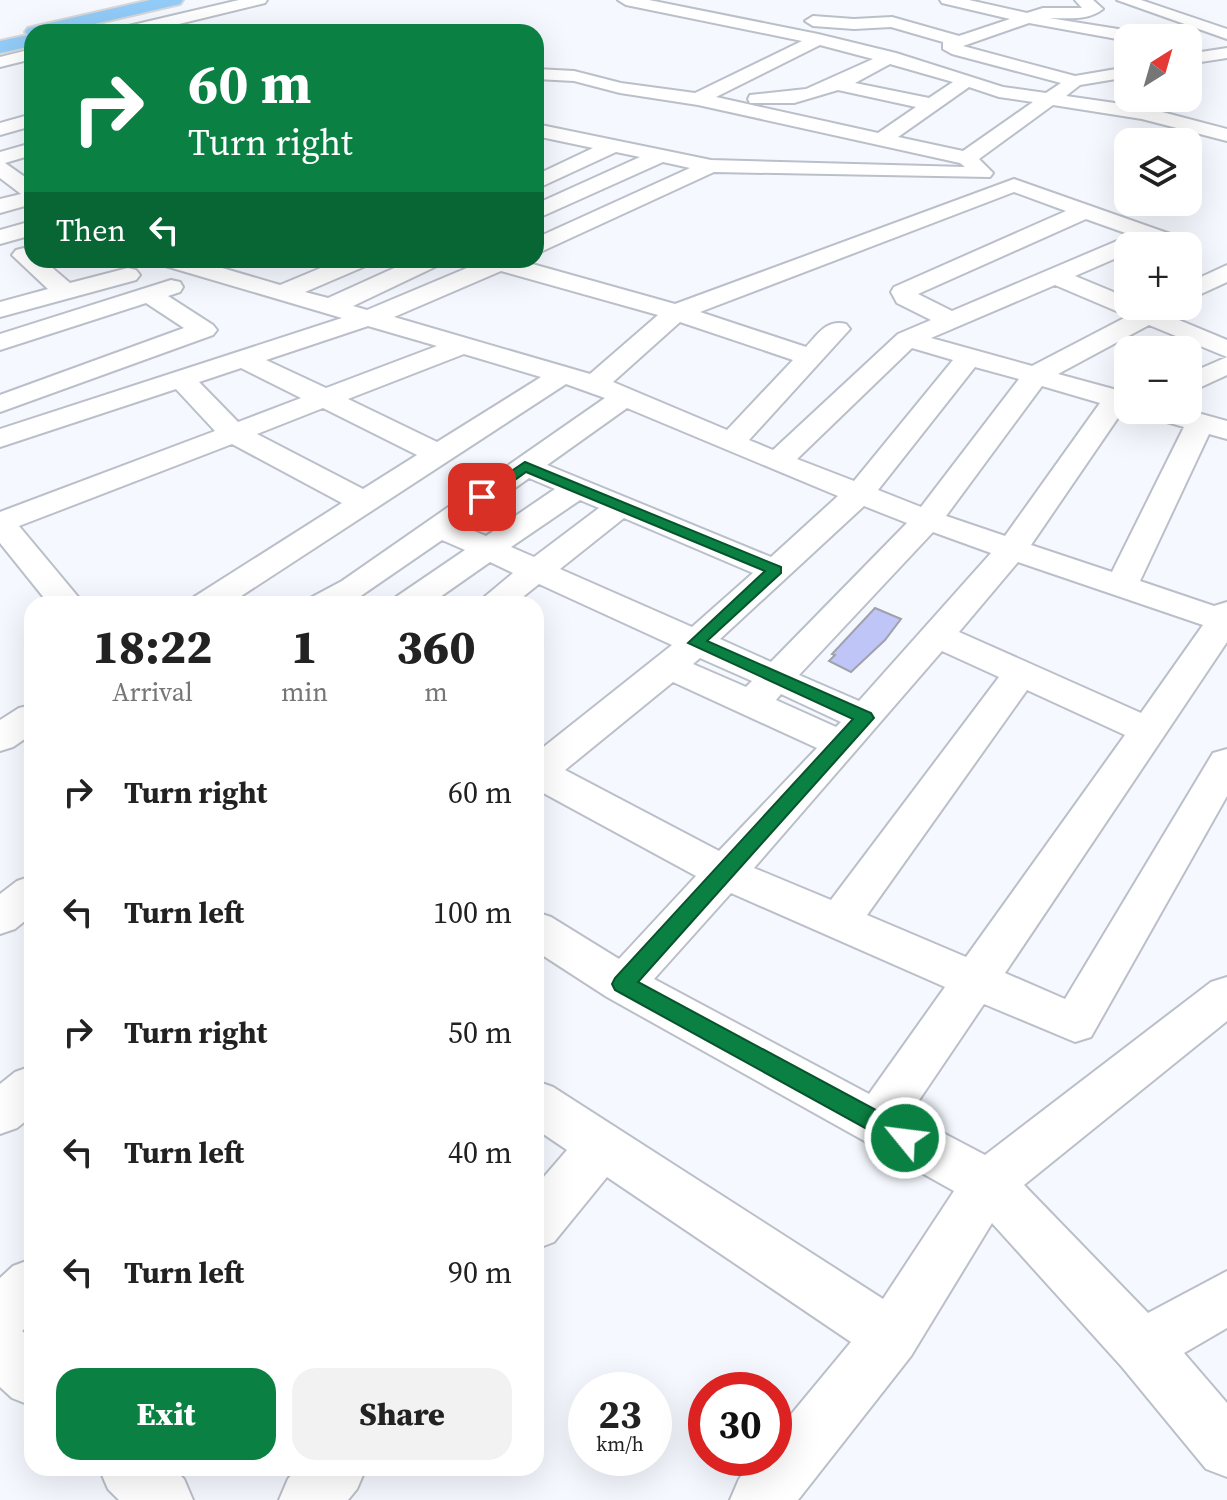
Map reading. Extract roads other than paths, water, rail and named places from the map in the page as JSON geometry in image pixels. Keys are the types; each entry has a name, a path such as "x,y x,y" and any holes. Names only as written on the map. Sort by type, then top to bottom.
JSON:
{"highway":[{"path":"68,24 174,0"},
{"path":"99,24 201,0"},
{"path":"0,40 24,34"},
{"path":"0,47 24,42"}],"street":[{"path":"165,24 259,0"},
{"path":"626,0 818,39 890,57 999,92 1143,113 1227,134"},
{"path":"948,0 1077,29 1114,34"},
{"path":"991,10 1058,0"},
{"path":"1075,81 949,45 1027,18 1051,13 1084,13 1095,9 1083,0"},
{"path":"1125,0 1226,33"},
{"path":"1158,13 1184,0"},
{"path":"714,18 854,24 892,22 958,41"},
{"path":"1176,24 1183,21"},
{"path":"988,31 1029,41"},
{"path":"704,95 818,39"},
{"path":"1202,57 1227,53"},
{"path":"544,74 574,76 620,88 784,100 802,98 839,85 890,57"},
{"path":"0,62 24,59"},
{"path":"967,158 1075,81 1114,62"},
{"path":"882,139 967,80"},
{"path":"839,85 931,104"},
{"path":"704,95 781,117 967,158 983,173"},
{"path":"758,134 781,117"},
{"path":"0,129 24,122"},
{"path":"814,170 859,134"},
{"path":"544,139 581,139 711,166 983,173 1142,232"},
{"path":"544,179 613,146"},
{"path":"544,240 711,166 734,150"},
{"path":"544,208 658,157"},
{"path":"595,384 676,312 1014,185"},
{"path":"0,206 24,200"},
{"path":"951,320 906,298 903,292 1083,212"},
{"path":"0,237 24,230"},
{"path":"777,462 907,339 1114,251"},
{"path":"0,261 24,255"},
{"path":"42,268 65,292"},
{"path":"0,310 65,292 181,268"},
{"path":"0,342 149,294 191,268"},
{"path":"205,268 246,282 280,279 326,268"},
{"path":"330,307 414,268"},
{"path":"0,438 391,310 487,268"},
{"path":"527,268 676,312 809,357"},
{"path":"1055,276 1114,296"},
{"path":"280,279 330,307 595,384 777,462 927,520 1226,619 877,1122"},
{"path":"0,404 204,330 149,294"},
{"path":"751,704 927,520 1036,375 1139,320"},
{"path":"1173,320 1227,349"},
{"path":"732,441 837,329"},
{"path":"907,339 1114,397"},
{"path":"60,596 0,523 461,346"},
{"path":"544,766 669,667 860,493 969,357"},
{"path":"242,358 438,454"},
{"path":"1202,378 1227,365"},
{"path":"218,596 563,374"},
{"path":"180,378 233,433 364,502"},
{"path":"339,596 624,397"},
{"path":"623,984 854,731 1012,549 1114,412"},
{"path":"1121,586 1214,426"},
{"path":"525,466 775,570"},
{"path":"420,596 577,488"},
{"path":"503,596 621,506"},
{"path":"439,527 776,678 854,731"},
{"path":"937,635 1147,730"},
{"path":"669,667 751,704 854,731"},
{"path":"839,922 1020,673"},
{"path":"0,738 24,722"},
{"path":"544,776 725,873 1075,1023 1227,762"},
{"path":"0,917 24,898"},
{"path":"544,934 623,984 988,1183 1142,1347 1227,1448"},
{"path":"760,1500 891,1336 988,1183 1227,995"},
{"path":"0,1113 24,1094"},
{"path":"544,1107 891,1336"},
{"path":"544,1215 602,1146"},
{"path":"0,1315 24,1292"},
{"path":"1142,1347 1227,1298"},
{"path":"0,1349 24,1371"},
{"path":"138,1476 163,1500"},
{"path":"309,1500 329,1476"}]}
